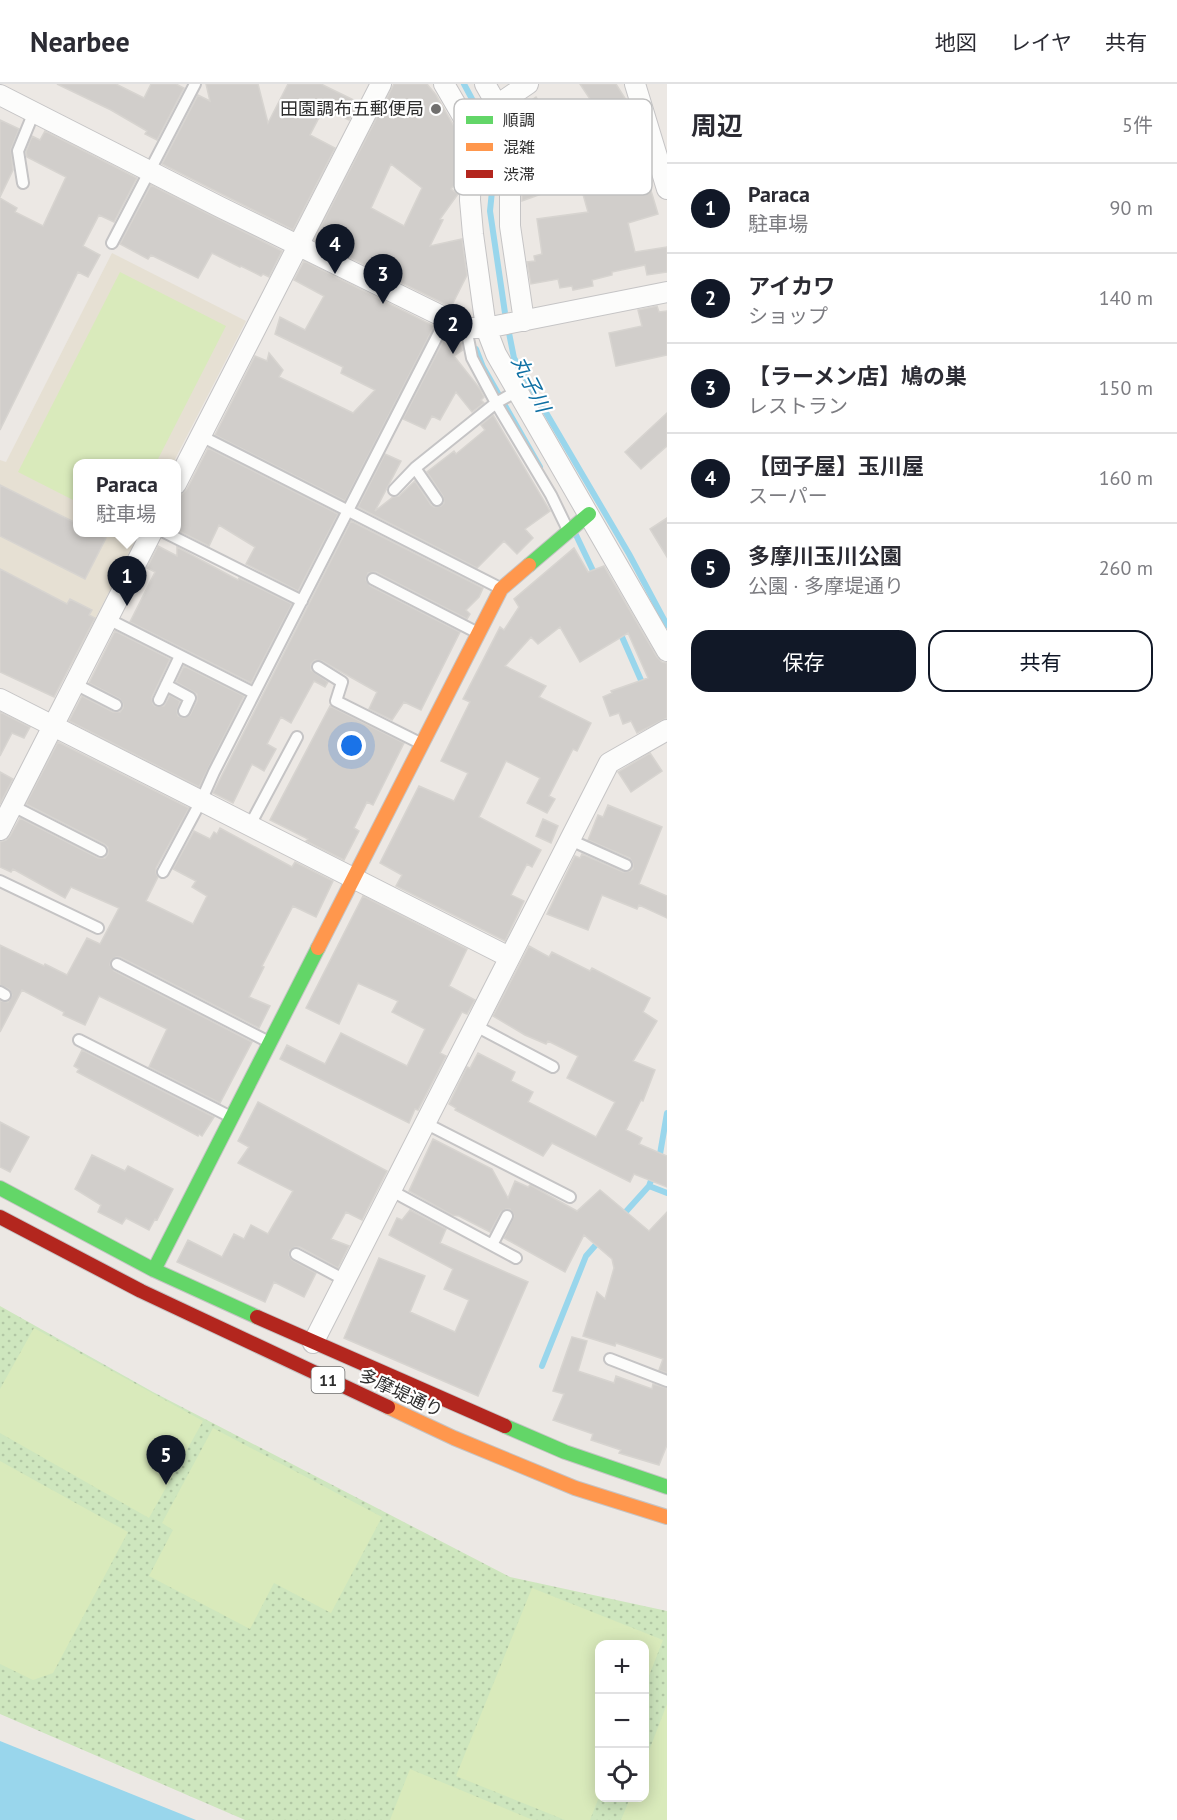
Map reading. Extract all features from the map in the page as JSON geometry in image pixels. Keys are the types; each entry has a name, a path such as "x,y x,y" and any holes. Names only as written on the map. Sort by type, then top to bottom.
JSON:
{"street":[{"path":"6,84 0,95 466,328 486,328 667,292"},
{"path":"181,476 381,84"},
{"path":"444,84 454,101"},
{"path":"485,84 494,99"},
{"path":"506,99 528,84"},
{"path":"635,84 640,99"},
{"path":"652,136 665,176"},
{"path":"470,195 486,328 496,354 505,397 586,516 667,651"},
{"path":"510,195 510,226 524,321"},
{"path":"154,1270 501,589 586,516"},
{"path":"0,830 149,537"},
{"path":"0,699 509,957"},
{"path":"313,1343 568,838 609,763 660,734"},
{"path":"0,1188 154,1270 313,1343 566,1452 665,1481"},
{"name":"多摩堤通り","path":"0,1217 141,1291 454,1438 575,1488 667,1517"}],"lane":[{"path":"112,243 195,84"},
{"path":"22,183 18,151 34,112"},
{"path":"163,872 446,319"},
{"path":"466,328 472,358 505,397 568,531"},
{"path":"394,490 416,468 505,397"},
{"path":"201,436 501,589"},
{"path":"416,468 437,500"},
{"path":"174,537 302,601"},
{"path":"373,579 479,634"},
{"path":"108,619 254,693"},
{"path":"159,700 180,656"},
{"path":"318,667 342,682 336,700 423,744"},
{"path":"75,684 116,705"},
{"path":"166,685 190,698 184,711"},
{"path":"250,825 297,737"},
{"path":"12,806 100,851"},
{"path":"568,838 626,865"},
{"path":"0,881 98,928"},
{"path":"117,964 269,1042"},
{"path":"474,1025 553,1067"},
{"path":"79,1040 231,1117"},
{"path":"425,1123 570,1197"},
{"path":"390,1190 516,1257"},
{"path":"492,1245 507,1216"},
{"path":"296,1254 345,1280"},
{"path":"610,1359 667,1381"}],"shaded area":[{"path":"112,253 246,321 175,459 73,459 73,537 137,537 71,666 0,630 0,460 6,462"}],"green space":[{"path":"120,272 226,326 158,459 73,459 73,500 18,472"},
{"path":"0,1306 153,1392 510,1577 667,1611 667,1820 245,1820 0,1714"},
{"path":"34,1328 203,1421 149,1518 0,1433 0,1389"},
{"path":"213,1428 382,1517 331,1613 274,1583 250,1629 149,1576 173,1530 162,1523"},
{"path":"0,1461 128,1532 53,1673 33,1680 0,1664"},
{"path":"532,1588 663,1640 649,1676 649,1640 595,1640 595,1802 597,1802 590,1820 565,1820 456,1776"},
{"path":"667,1704 667,1820 621,1820 628,1802 649,1802 649,1751"},
{"path":"410,1769 533,1820 390,1820"}],"water":[{"path":"0,1741 196,1820 0,1820"}],"building":[{"path":"57,84 116,84 144,98 151,84 176,84 184,88 157,140 145,134 147,131 111,110"},
{"path":"206,84 258,84 268,123 288,84 321,84 358,102 349,120 324,108 310,135 335,148 293,230 162,164 198,95 210,101"},
{"path":"394,84 427,84 454,126 454,186 451,189 454,195 457,195 440,219 443,220 430,246 462,239 467,275 451,307 314,240","holes":["391,164 422,188 404,226 371,208"]},
{"path":"580,84 616,84 625,99 590,99"},
{"path":"0,120 19,129 11,149 13,170 0,197"},
{"path":"45,131 137,178 114,222 99,215 83,246 100,255 88,277 78,272 0,430 0,198 17,208 15,212 43,226 66,177 27,157 26,152 32,136 40,140"},
{"path":"151,185 282,251 269,277 263,274 261,276 212,253 198,278 151,255 148,259 120,244"},
{"path":"652,194 658,214 628,223 635,252 667,247 667,272 647,275 645,265 612,272 612,275 592,280 593,286 573,290 572,286 560,288 558,279 531,284 527,262 535,261 534,256 542,254 537,219 588,212 583,195"},
{"path":"522,195 539,195 522,201"},
{"path":"304,261 434,326 345,501 215,435 255,356 267,361 269,353 283,370 279,377 353,413 375,390 341,373 343,367 275,334 280,317 305,330 324,296 294,280"},
{"path":"657,306 659,312 667,311 667,355 616,366 609,333 642,326 638,310"},
{"path":"448,332 460,339 463,350 454,356 480,389 484,397 481,400 484,403 472,412 456,392 440,420 432,416 425,429 403,419"},
{"path":"667,413 667,446 641,469 625,452"},
{"path":"493,415 550,511 525,529 533,538 517,554 504,541 477,568 358,507 385,454 401,461 375,511 393,497 399,496 415,481 431,505 441,506 444,503 443,496 427,472 454,451 456,454 485,430 481,425"},
{"path":"208,448 338,514 298,591 246,564 255,547 219,525 209,546 181,532 181,495 187,489"},
{"path":"0,485 73,522 73,537 106,538 85,579 0,536"},
{"path":"667,518 667,557 650,529"},
{"path":"351,521 483,588 479,597 466,610 470,614 467,619 376,572 368,573 366,580 370,586 460,632 421,710 404,702 392,720 369,709 377,692 322,661 315,660 311,664 311,670 328,682 325,687 314,681 291,723 281,717 267,744 276,749 264,771 252,764 233,803 213,793"},
{"path":"158,546 177,556 177,547 238,580 239,578 292,604 251,683 130,622 155,572 147,568"},
{"path":"574,548 588,572 604,566 657,657 667,663 667,718 637,733 631,721 623,724 619,713 610,716 603,697 612,693 611,691 648,678 628,633 580,662 560,627 538,644 531,637 505,666 546,686 539,697 591,723 577,751 573,749 549,796 555,799 547,813 527,803 540,778 506,761 479,817 541,850 532,867 527,864 511,895 524,901 505,941 396,886 402,875 380,863 419,786 454,801 468,773 441,761 470,702 463,699 500,627 504,630 519,607 514,599"},
{"path":"0,569 67,604 70,599 92,610 89,615 95,618 54,697 0,672"},
{"path":"115,631 170,659 152,697 155,706 164,706 170,695 180,701 178,716 184,718 190,715 197,701 197,694 176,682 184,666 244,696 199,787 69,721 82,696 113,712 120,712 123,708 120,699 89,683"},
{"path":"330,706 404,743 373,805 367,802 354,828 359,831 344,860 270,820"},
{"path":"0,712 30,727 24,738 12,733 0,756"},
{"path":"58,742 189,808 156,868 158,877 146,901 193,924 207,896 192,887 196,881 173,869 194,831 210,839 214,832 217,834 220,828 292,867 295,862 333,881 316,917 293,906 262,966 264,967 249,997 270,1006 259,1028 120,957 111,960 110,965 114,971 252,1042 220,1103 149,1067 167,1029 99,996 85,1025 63,1015 64,1012 22,990 0,1032 0,1001 8,1002 12,995 9,989 0,985 0,945 67,975 87,938 100,944 119,908 71,887 65,898 13,869 11,872 0,867 0,842 10,836 20,818 98,858 105,858 108,854 108,847 104,844 26,804"},
{"path":"650,753 662,771 631,792 618,772"},
{"path":"0,772 13,779 0,804"},
{"path":"608,805 662,827 639,884 667,896 667,918 639,905 637,909 602,895 588,930 547,914 575,856 580,858 582,854 623,872 633,869 630,858 588,840 598,815 603,817"},
{"path":"543,819 558,826 551,843 536,836"},
{"path":"363,896 467,949 449,986 475,1000 467,1014 462,1012 440,1053 446,1056 409,1123 280,1059 287,1045 325,1064 341,1033 407,1066 425,1029 392,1012 398,1001 358,983 339,1024 306,1008"},
{"path":"529,946 549,957 552,952 590,971 592,968 650,998 643,1012 657,1021 633,1061 655,1070 643,1101 641,1100 626,1130 642,1138 639,1144 667,1156 667,1187 634,1174 630,1182 552,1143 543,1156 455,1110 456,1108 449,1104 467,1067 470,1068 478,1053 515,1072 511,1081 533,1092 528,1102 596,1137 615,1102 567,1078 578,1056 548,1041 546,1044 525,1035 493,1016"},
{"path":"82,1050 214,1117 202,1136 199,1134 198,1136 77,1072 79,1069 74,1066"},
{"path":"258,1102 387,1171 362,1220 346,1212 331,1239 349,1246 338,1268 300,1247 290,1250 289,1255 292,1260 316,1273 304,1297 274,1282 265,1302 177,1262 188,1240 222,1257 234,1234 244,1239 251,1225 268,1234 293,1191 238,1163 249,1147 238,1141"},
{"path":"0,1122 29,1137 10,1172 0,1167"},
{"path":"433,1139 492,1169 508,1198 515,1181 528,1187 530,1185 577,1211 600,1190 649,1231 667,1212 667,1373 659,1370 663,1359 616,1343 615,1346 583,1336 597,1292 605,1299 614,1268 612,1259 584,1235 565,1272 504,1238 514,1216 510,1209 501,1212 490,1232 459,1216 452,1215 409,1191"},
{"path":"92,1155 125,1171 128,1166 173,1189 157,1220 155,1219 149,1230 126,1218 122,1224 98,1212 101,1205 75,1189"},
{"path":"410,1210 446,1229 440,1243 528,1282 478,1396 344,1338 379,1258 425,1276 410,1312 455,1332 469,1300 444,1289 453,1269 389,1235 397,1218 402,1220"},
{"path":"572,1337 587,1341 578,1371 614,1383 616,1376 652,1389 653,1384 667,1388 667,1445 659,1465 619,1453 621,1450 591,1440 593,1434 553,1420 564,1394 553,1391"}],"waterway":[{"name":"丸子川","path":"464,84 472,99"},
{"name":"丸子川","path":"492,195 490,211 514,358 629,554 667,625"},
{"path":"476,349 483,367 540,467"},
{"path":"576,535 596,577"},
{"path":"619,630 644,687"},
{"path":"659,1160 667,1113"},
{"path":"622,1216 649,1186 653,1175"},
{"path":"649,1186 667,1193"},
{"path":"542,1366 586,1256 601,1239"}],"traffic: fast":[{"path":"529,565 589,514"},
{"path":"154,1270 318,948"},
{"path":"0,1188 154,1270 257,1317"},
{"path":"505,1426 565,1452 667,1487"}],"traffic: slow":[{"path":"318,948 501,589 529,565"},
{"path":"388,1407 454,1438 575,1488 667,1517"}],"traffic: jam":[{"path":"0,1217 141,1291 388,1407"},
{"path":"257,1317 505,1426"}],"place":[{"name":"田園調布五郵便局","path":"436,109"},
{"name":"【団子屋】玉川屋","path":"335,274"},
{"name":"【ラーメン店】鳩の巣","path":"383,304"},
{"name":"アイカワ","path":"453,354"},
{"name":"Paraca","path":"127,606"},
{"name":"多摩川玉川公園","path":"166,1485"}]}
